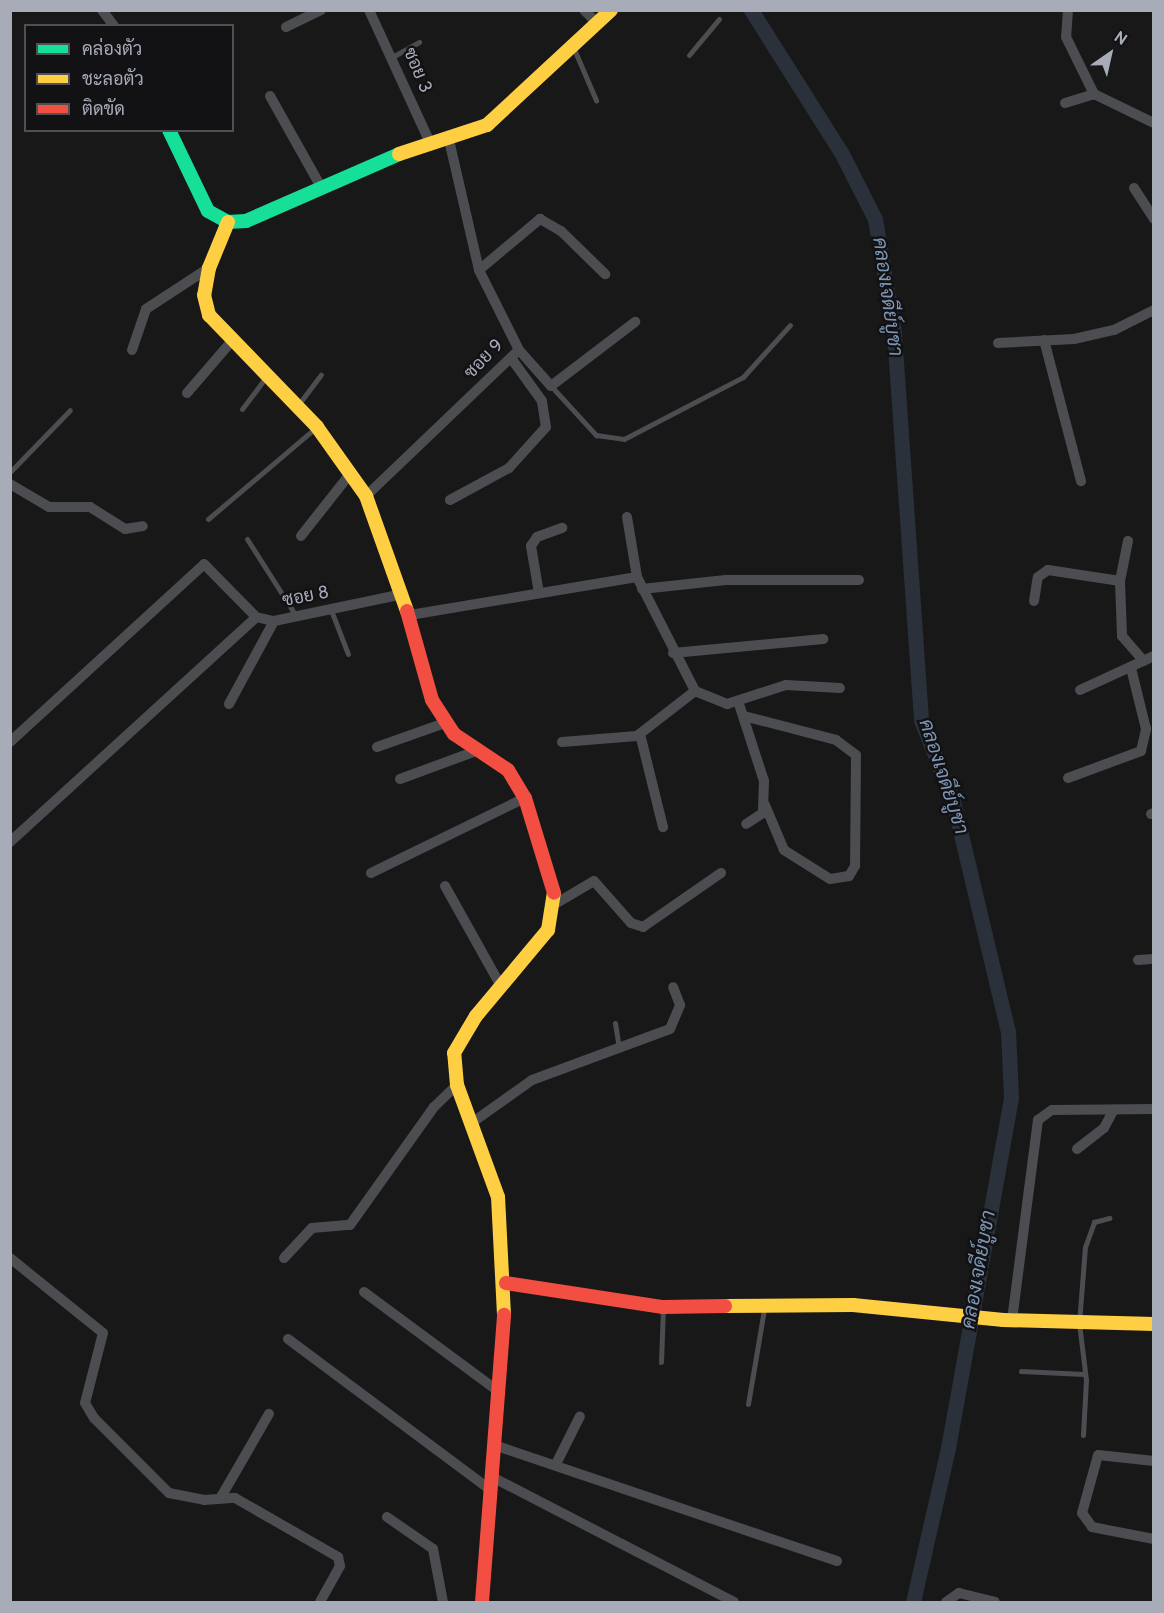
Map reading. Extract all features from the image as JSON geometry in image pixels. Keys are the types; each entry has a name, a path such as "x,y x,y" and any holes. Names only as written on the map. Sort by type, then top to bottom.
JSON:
{"street":[{"path":"102,10 112,24"},
{"path":"286,27 321,10"},
{"name":"ซอย 3","path":"369,10 431,145"},
{"path":"584,10 597,23"},
{"path":"170,132 208,211 228,222 246,221 321,187 487,124 611,10"},
{"path":"1068,10 1066,37 1094,94 1154,123"},
{"path":"1065,103 1094,94"},
{"path":"270,96 321,187"},
{"name":"ซอย 9","path":"366,496 515,354 479,270 449,140"},
{"path":"1134,188 1154,219"},
{"path":"479,270 540,219 561,231 605,274"},
{"path":"228,222 208,268 204,295 209,315 231,342 267,374 317,427 366,496 410,615 432,700 445,723 508,770 525,798 555,904 548,930 501,986 458,1043 457,1085 473,1122 498,1197 506,1283 498,1390 494,1493 482,1602"},
{"path":"132,350 146,309 208,268"},
{"path":"998,343 1044,340 1114,330 1154,310"},
{"path":"515,354 551,386 635,322"},
{"path":"1044,340 1081,481"},
{"path":"187,393 231,342"},
{"path":"450,500 508,468 546,427 542,401 515,354"},
{"path":"301,536 350,474"},
{"path":"10,484 49,507 90,507 125,529 143,526"},
{"path":"627,517 637,577 673,653 695,692 714,701 738,701 786,685 840,688"},
{"path":"539,592 531,546 537,537 562,528"},
{"path":"1080,690 1149,658 1122,636 1120,581 1128,542"},
{"path":"10,742 198,567 211,567 256,617 274,621"},
{"path":"1034,601 1038,577 1048,570 1120,581"},
{"path":"410,615 637,577"},
{"path":"642,589 726,580 859,580"},
{"name":"ซอย 8","path":"229,704 274,621 403,594"},
{"path":"10,842 256,617"},
{"path":"673,653 823,639"},
{"path":"1068,778 1141,751 1146,729 1131,668"},
{"path":"562,742 640,734 695,692"},
{"path":"738,701 759,759 765,805 784,850 830,879 849,876 855,866 856,755 836,740 744,716"},
{"path":"377,747 445,723"},
{"path":"640,734 663,827"},
{"path":"400,779 479,750"},
{"path":"371,873 525,798"},
{"path":"746,824 759,819 765,805"},
{"path":"555,904 594,881 631,923 643,927 721,873"},
{"path":"445,886 501,986"},
{"path":"1138,960 1154,958"},
{"path":"473,1122 532,1080 670,1029 680,1005 673,987"},
{"path":"284,1258 312,1228 350,1225 434,1107 457,1085"},
{"path":"1077,1149 1104,1128 1114,1109"},
{"path":"1007,1320 1038,1120 1052,1110 1154,1109"},
{"path":"10,1258 103,1333 85,1403 94,1418 168,1493 235,1498 338,1557 338,1572 320,1602"},
{"path":"506,1283 663,1307 764,1308 853,1305 1007,1320 1154,1324"},
{"path":"364,1292 498,1390"},
{"path":"288,1339 494,1493"},
{"path":"221,1497 268,1414"},
{"path":"557,1462 580,1416"},
{"path":"497,1446 557,1462 717,1524 837,1561"},
{"path":"1154,1461 1098,1455 1082,1514 1092,1527 1154,1539"},
{"path":"494,1478 734,1602"},
{"path":"387,1516 433,1549 443,1602"},
{"path":"946,1602 959,1593 994,1602"}],"lane":[{"path":"689,55 719,19"},
{"path":"392,57 419,42"},
{"path":"573,47 596,100"},
{"path":"551,386 596,435 624,439 743,377 790,325"},
{"path":"242,409 267,374"},
{"path":"297,406 321,375"},
{"path":"10,472 70,410"},
{"path":"208,519 317,427"},
{"path":"247,538 297,618"},
{"path":"331,610 348,654"},
{"path":"615,1023 619,1047"},
{"path":"1083,1435 1084,1374 1079,1323 1090,1229 1109,1218"},
{"path":"662,1362 663,1307"},
{"path":"748,1404 764,1308"},
{"path":"1021,1371 1084,1374"}],"waterway":[{"name":"คลองเจดีย์บูชา","path":"751,10 842,154 875,219 894,333 921,720 953,801 1008,1031 1011,1098 948,1448 913,1602"}],"traffic: fast":[{"path":"170,132 208,211 228,222 246,221 399,154"}],"traffic: slow":[{"path":"399,154 487,125 611,10"},
{"path":"228,222 209,268 204,295 209,315 317,427 366,496 407,611"},
{"path":"504,1315 498,1197 457,1085 454,1053 476,1016 548,930 554,893"},
{"path":"725,1306 853,1305 1003,1320 1154,1324"}],"traffic: jam":[{"path":"407,611 432,700 454,734 508,770 525,798 554,893"},
{"path":"506,1283 663,1307 725,1306"},
{"path":"482,1602 504,1315"}]}
